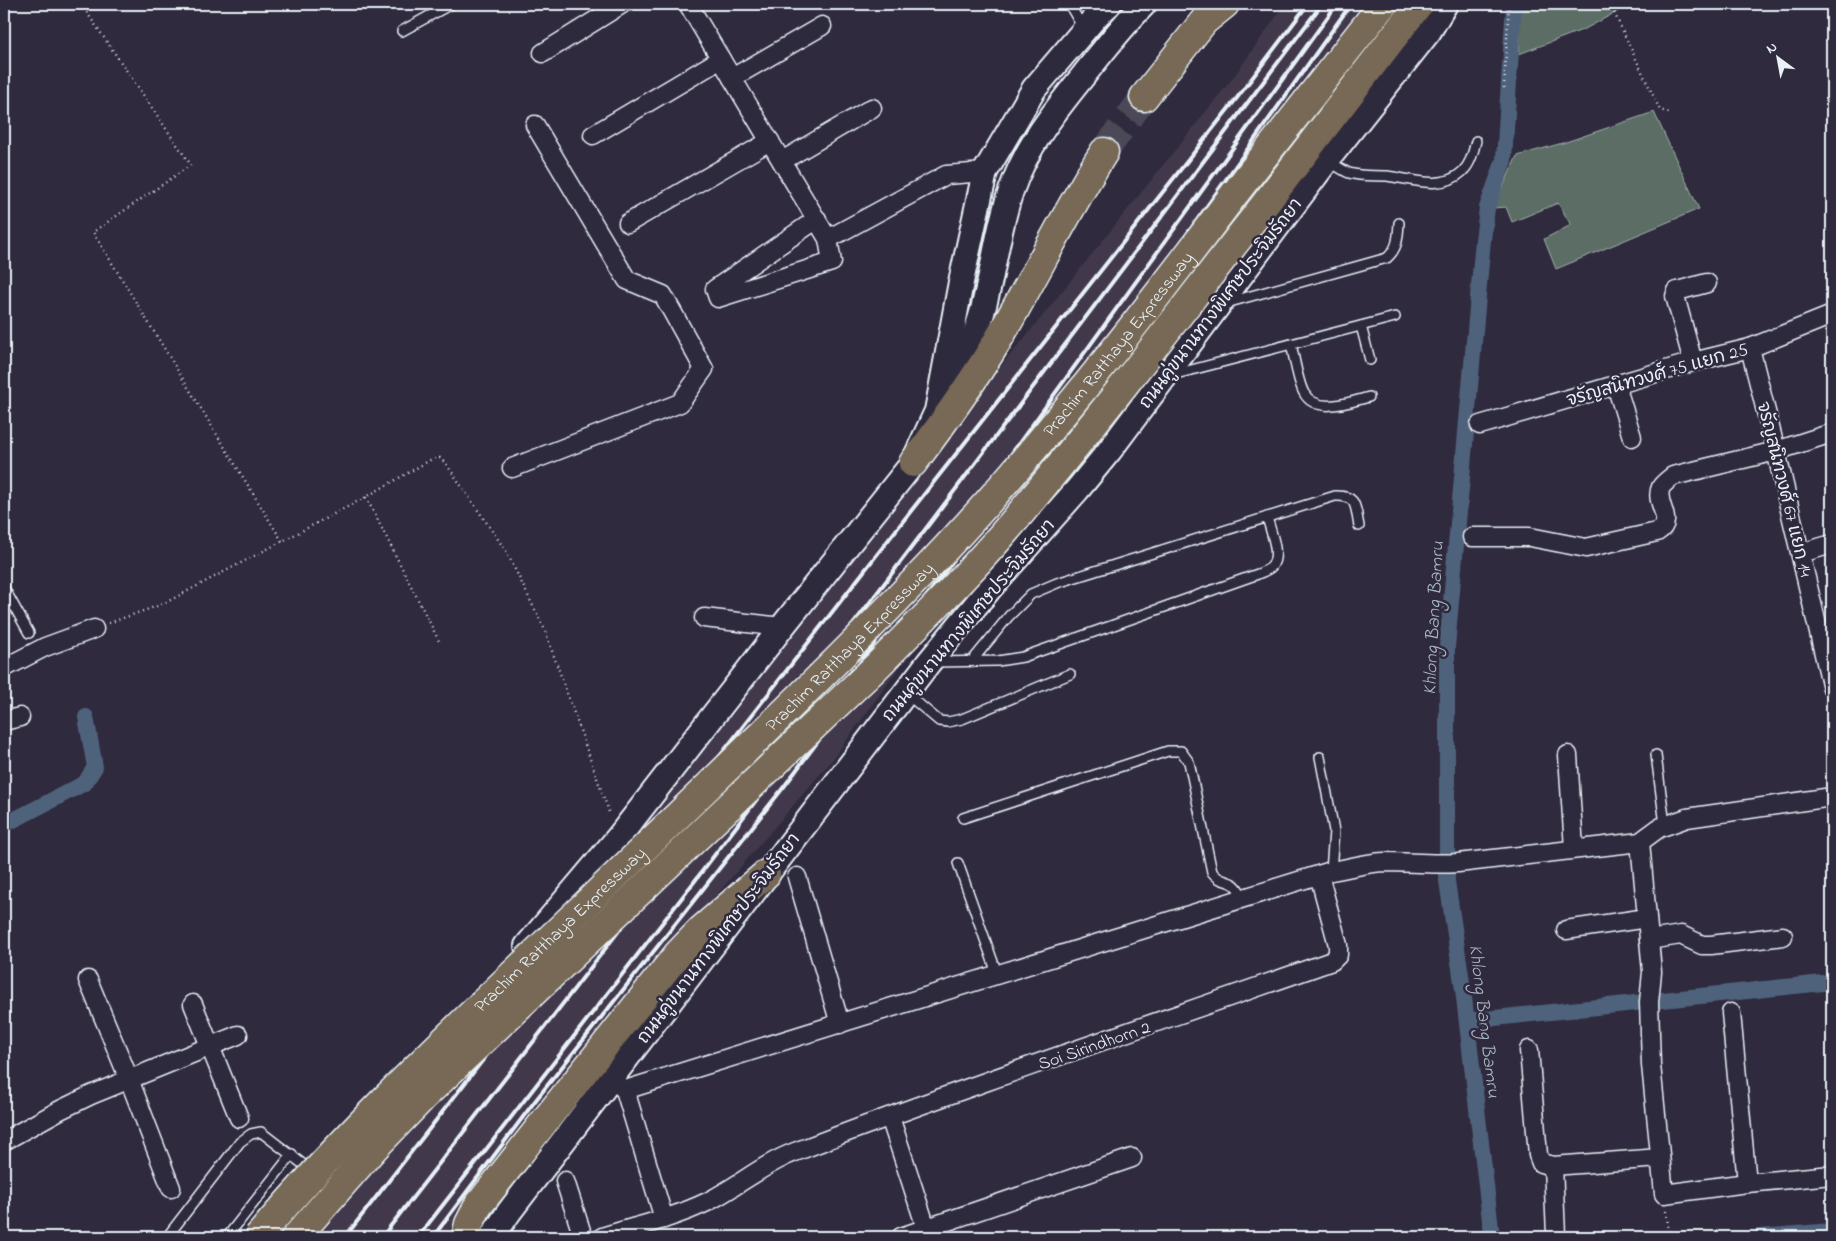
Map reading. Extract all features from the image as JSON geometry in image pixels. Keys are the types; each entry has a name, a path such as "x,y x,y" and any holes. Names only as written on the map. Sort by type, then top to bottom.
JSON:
{"main road":[{"path":"937,411 961,282 985,172 1034,89 1084,30 1109,4"},
{"path":"913,463 937,411 962,364 979,323 997,241 1011,189 1030,149 1045,124 1110,42 1144,4"},
{"path":"1144,97 1204,21 1225,4"},
{"name":"Prachim Ratthaya Expressway","path":"258,1237 352,1131 764,732 918,577 982,509 1068,408 1144,314 1383,4"},
{"path":"1401,41 1421,4"},
{"name":"Prachim Ratthaya Expressway","path":"296,1237 373,1149 424,1096 869,673 946,596 1014,522 1090,428 1421,4"},
{"path":"989,589 1085,448 1401,41 1440,4"},
{"name":"ถนนคู่ขนานทางพิเศษประจิมรัถยา","path":"492,1237 508,1212 618,1084 766,874 928,662 989,589 1077,490 1165,376 1326,160 1429,31 1445,4"},
{"path":"285,1237 618,838 782,627 913,463 968,388 994,346 1081,188 1104,152"},
{"path":"466,1237 469,1224 478,1206 678,954 701,930 766,874"}],"street":[{"path":"543,53 622,4"},
{"path":"688,4 782,160 817,220 828,239 832,262 718,298 714,290 817,220"},
{"path":"732,78 822,26"},
{"path":"593,135 721,59"},
{"path":"782,160 872,108"},
{"path":"512,468 680,403 704,369 663,295 627,280 535,125"},
{"path":"628,223 770,141"},
{"path":"828,239 946,174 985,172"},
{"path":"1693,362 1675,296 1677,291 1707,283"},
{"name":"จรัญสนิทวงศ์ 75 แยก 25","path":"1480,425 1693,362 1750,348 1832,315"},
{"name":"จรัญสนิทวงศ์ 67 แยก 14","path":"1750,348 1801,553 1832,688"},
{"path":"1616,385 1632,436"},
{"path":"1472,536 1530,538 1586,548 1657,532 1666,523 1659,493 1662,485 1673,476 1776,451 1832,433"},
{"path":"1801,553 1832,544"},
{"path":"704,618 782,627"},
{"path":"4,668 44,647 94,629"},
{"path":"1568,754 1574,849"},
{"path":"664,1219 618,1084 840,1024 1325,873 1386,862 1458,863 1640,842 1665,826 1687,818 1832,796"},
{"path":"1640,842 1652,972 1650,995 1651,1065 1664,1194 1832,1174"},
{"name":"Soi Sirindhorn 2","path":"890,1117 1332,961 1338,956 1338,945 1325,873"},
{"path":"797,877 840,1024"},
{"path":"1566,930 1647,918"},
{"path":"1649,940 1681,935 1702,945 1711,945 1783,936"},
{"path":"88,980 171,1188"},
{"path":"193,1004 239,1118"},
{"path":"1731,1013 1746,1183"},
{"path":"4,1142 60,1110 238,1035"},
{"path":"1529,1050 1538,1155 1541,1162 1553,1166 1660,1158"},
{"path":"611,1236 664,1219 712,1200 732,1189 771,1162 890,1117 928,1233"},
{"path":"901,1237 928,1233 1132,1158"},
{"path":"1553,1166 1556,1235"},
{"path":"564,1181 583,1237"}],"lane":[{"path":"402,31 451,4"},
{"path":"1069,4 1084,30"},
{"path":"1326,160 1348,172 1365,177 1386,176 1431,183 1447,180 1461,173 1470,162 1476,141"},
{"path":"1218,305 1387,258 1393,253 1397,245 1399,223"},
{"path":"1165,376 1395,317"},
{"path":"1361,326 1370,360"},
{"path":"1291,344 1303,392 1309,400 1317,404 1335,405 1369,397"},
{"path":"972,661 1009,616 1032,594 1057,583 1335,496 1351,498 1355,504 1359,526"},
{"path":"928,662 998,661 1023,657 1266,570 1272,566 1275,551 1267,517"},
{"path":"4,588 29,633"},
{"path":"905,692 939,721 948,722 1070,674"},
{"path":"962,818 1168,751 1181,751 1189,762 1212,872 1216,877 1237,886 1242,898"},
{"path":"1656,755 1665,826"},
{"path":"1320,757 1334,831 1325,873"},
{"path":"958,862 998,976"},
{"path":"167,1237 240,1142 251,1134 262,1132 321,1177"},
{"path":"227,1237 292,1154"}],"path":[{"path":"80,4 191,165 93,232 282,541"},
{"path":"1504,88 1509,4"},
{"path":"1610,4 1660,110 1670,113"},
{"path":"94,629 163,604 366,497 432,459 440,458 447,465 506,551 544,628 618,838"},
{"path":"366,497 440,643"},
{"path":"1664,1194 1670,1237"}],"shaded area":[{"path":"1285,4 1406,4 1090,405 833,759 678,940 454,1224 469,1237 294,1237 736,710 880,513 1040,319 1232,79"}],"green space":[{"path":"1520,4 1631,4 1585,29 1519,54"},
{"path":"1654,112 1699,209 1556,269 1544,239 1571,225 1558,203 1512,222 1506,207 1493,208 1517,156 1566,142"}],"waterway":[{"name":"Khlong Bang Bamru","path":"1492,1237 1463,989 1447,881 1447,647 1483,240 1487,208 1504,160 1514,4"},
{"path":"4,825 85,783 95,767 86,717"},
{"path":"1467,1021 1832,982"},
{"path":"1760,1237 1832,1231"}],"tunnel":[{"path":"1104,152 1144,97"}],"railway":[{"path":"345,1237 907,516 1237,98 1308,4"},
{"path":"382,1237 972,468 1322,4"},
{"path":"418,1237 694,882 849,678 1337,4"},
{"path":"433,1237 535,1101 783,788 973,534 1351,4"}]}
